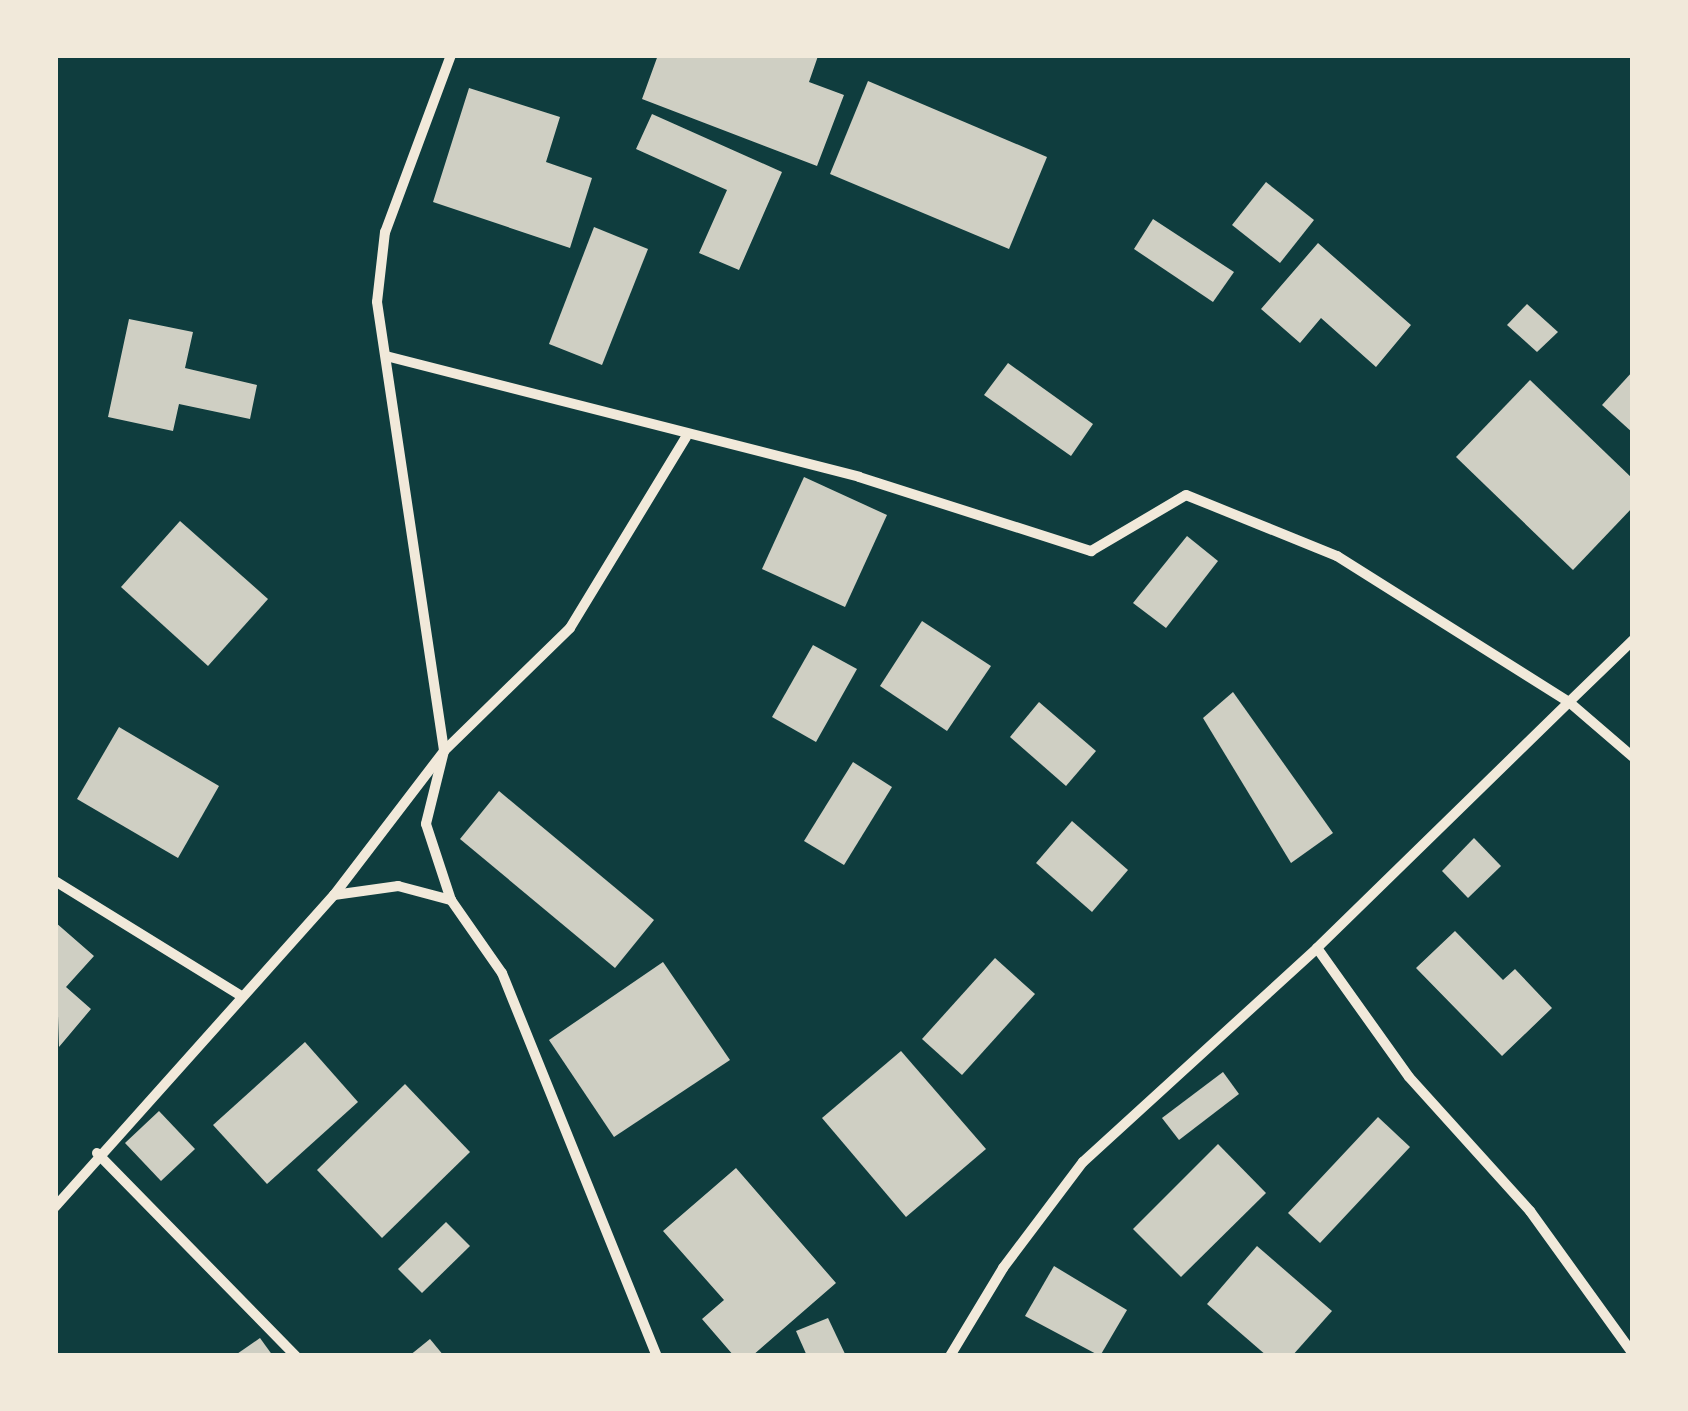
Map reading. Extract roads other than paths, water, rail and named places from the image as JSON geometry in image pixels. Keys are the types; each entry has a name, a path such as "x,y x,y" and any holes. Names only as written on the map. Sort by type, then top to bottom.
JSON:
{"street":[{"path":"451,55 385,232 377,302 444,751 426,824 451,900 502,973 657,1356"},
{"path":"386,356 686,438 860,477 1091,551 1186,495 1337,556 1569,702 1633,757"},
{"path":"55,1207 97,1154 334,895 444,751 570,628 686,438"},
{"path":"950,1356 1003,1268 1082,1162 1318,948 1633,640"},
{"path":"55,882 241,996"},
{"path":"334,895 398,886 451,900"},
{"path":"1318,948 1409,1077 1530,1211 1633,1354"},
{"path":"97,1154 296,1356"}]}
